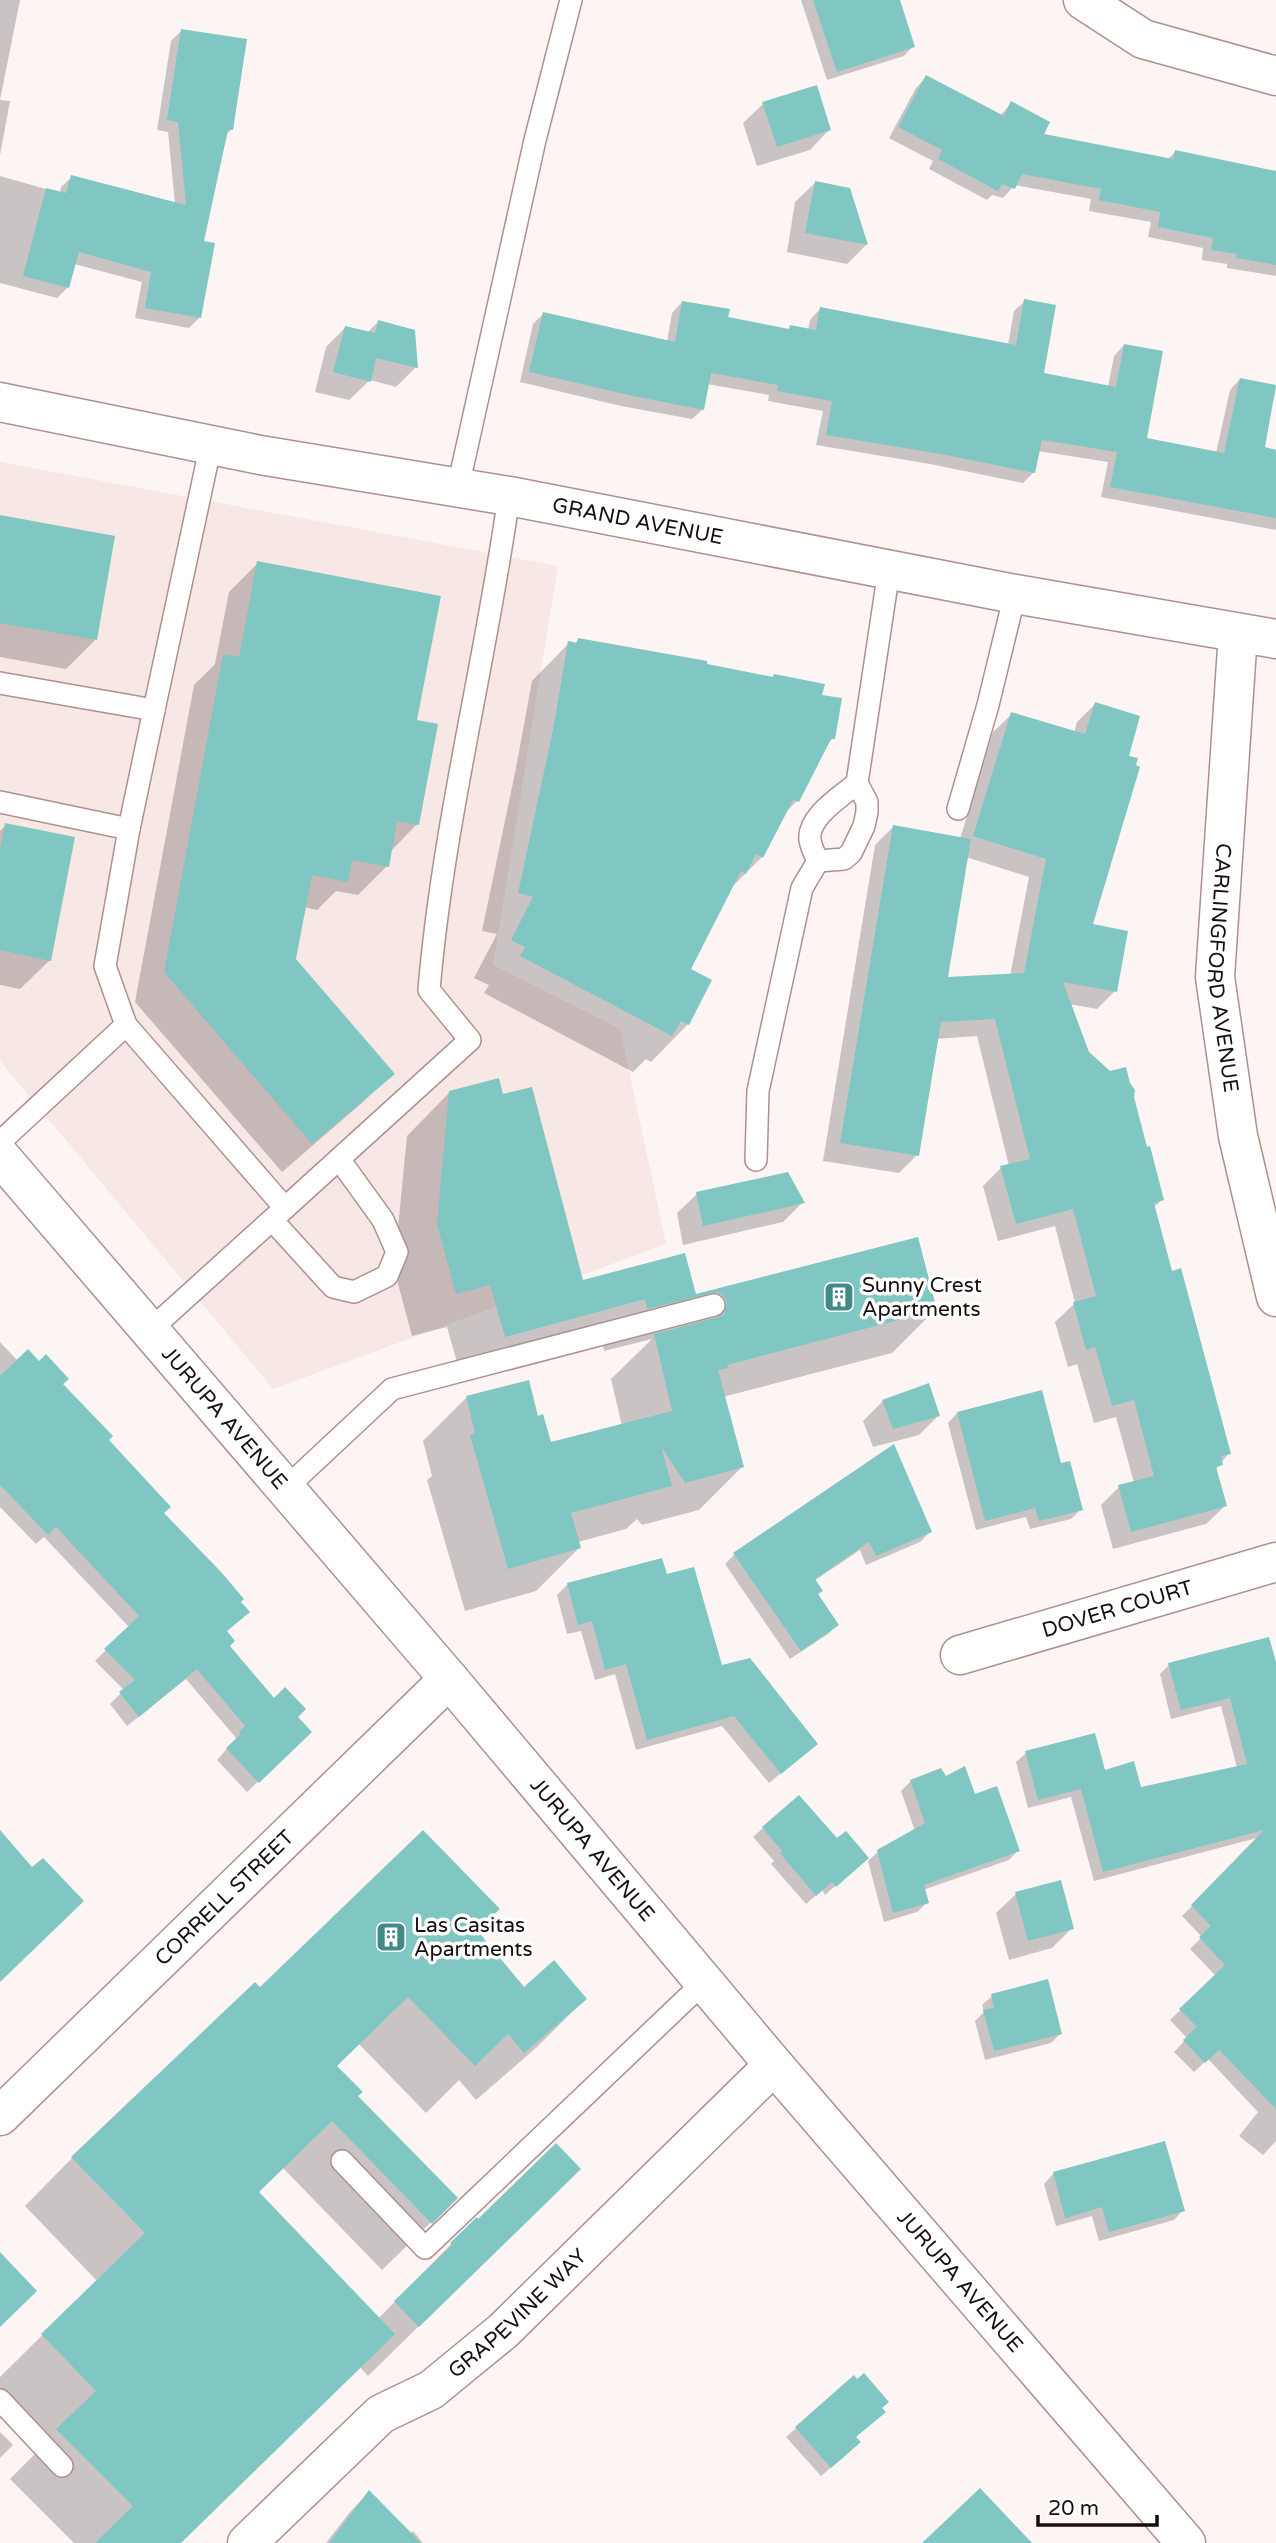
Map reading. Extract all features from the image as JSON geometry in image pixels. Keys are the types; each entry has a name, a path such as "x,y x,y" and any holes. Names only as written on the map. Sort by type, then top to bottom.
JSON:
{"street":[{"path":"1083,0 1143,39 1276,76"},
{"name":"GRAND AVENUE","path":"0,402 260,454 509,496 1015,594 1276,639"},
{"name":"CARLINGFORD AVENUE","path":"1238,633 1215,977 1238,1136 1276,1297"},
{"name":"JURUPA AVENUE","path":"0,1156 449,1679 774,2065 1186,2543"},
{"name":"DOVER COURT","path":"960,1656 1276,1562"},
{"name":"CORRELL STREET","path":"0,2116 449,1679"},
{"name":"GRAPEVINE WAY","path":"247,2543 382,2414 431,2390 503,2330 774,2065"}],"lane":[{"path":"458,487 535,140 571,0"},
{"path":"211,444 129,828 105,966 126,1025 333,1287 355,1292 387,1276 397,1252 383,1220 339,1159"},
{"path":"150,1330 470,1040 429,990 435,919 499,568 509,496"},
{"path":"818,861 844,859 851,853 864,826 867,802 857,783 889,570"},
{"path":"958,809 988,705 1015,594"},
{"path":"0,683 154,710"},
{"path":"818,861 810,841 811,829 825,809 857,783"},
{"path":"0,802 129,828"},
{"path":"756,1160 758,1091 802,888 818,861"},
{"path":"0,1142 126,1025"},
{"path":"286,1488 392,1389 714,1305"},
{"path":"342,2161 425,2248 704,1982"},
{"path":"0,2400 62,2466"}],"shaded area":[{"path":"0,462 558,566 493,965 620,1029 666,1244 273,1389 0,1061"}],"building":[{"path":"813,0 900,0 915,47 837,72"},
{"path":"181,29 247,39 233,130 228,130 204,241 215,243 201,318 145,308 151,272 79,252 69,288 23,276 46,188 66,193 71,175 186,205 178,122 167,120"},
{"path":"926,75 1004,116 1011,101 1050,122 1044,134 1173,159 1175,150 1276,171 1276,265 1236,258 1237,254 1211,250 1213,238 1158,227 1160,212 1099,200 1101,189 1022,174 1015,189 1002,184 998,191 938,159 942,150 898,127"},
{"path":"817,85 831,130 777,147 762,102"},
{"path":"815,181 850,188 868,245 805,233"},
{"path":"1024,299 1056,305 1044,373 1116,387 1124,344 1163,351 1147,438 1224,453 1240,378 1276,385 1265,447 1276,450 1276,518 1110,487 1117,452 1042,440 1035,473 826,435 832,401 777,391 778,385 711,373 704,410 529,372 543,312 675,342 682,301 730,309 728,317 789,329 790,325 816,330 820,307 1016,345"},
{"path":"378,320 415,330 418,368 376,358 371,382 333,372 345,326 375,333"},
{"path":"0,515 115,536 97,640 0,623"},
{"path":"257,561 441,596 417,720 438,724 419,825 397,821 389,867 352,860 348,882 312,875 296,959 395,1074 312,1144 164,972 223,654 239,657"},
{"path":"578,638 707,661 707,664 773,677 774,674 825,684 822,695 842,698 835,739 831,739 799,802 793,800 763,858 756,854 746,874 741,871 691,969 712,980 689,1025 681,1021 672,1036 520,956 525,947 511,940 533,897 518,893 553,730 568,641 577,643"},
{"path":"1095,702 1140,716 1129,756 1138,758 1136,765 1140,767 1093,924 1128,931 1117,992 1063,982 1089,1052 1110,1071 1126,1067 1130,1083 1135,1090 1134,1097 1147,1147 1150,1146 1164,1200 1154,1203 1172,1271 1181,1268 1231,1454 1221,1456 1223,1465 1216,1467 1227,1506 1131,1532 1118,1485 1154,1476 1134,1400 1112,1406 1095,1347 1086,1350 1073,1302 1096,1296 1073,1209 1016,1224 1000,1166 1030,1159 995,1019 941,1022 919,1156 840,1143 893,825 971,839 948,977 1024,973 1046,859 973,836 1011,712 1085,734"},
{"path":"5,823 75,837 51,961 0,950 0,850"},
{"path":"499,1078 503,1094 532,1087 583,1280 685,1253 696,1294 918,1237 937,1310 727,1365 728,1368 718,1370 744,1467 685,1483 661,1446 672,1486 571,1513 581,1548 508,1569 470,1435 475,1433 466,1396 529,1380 538,1416 543,1414 551,1442 672,1411 654,1334 718,1317 724,1314 727,1302 723,1295 717,1292 647,1309 645,1299 505,1337 490,1285 456,1294 437,1224 449,1091"},
{"path":"788,1172 805,1203 703,1226 696,1192"},
{"path":"28,1349 39,1361 46,1354 69,1379 63,1384 113,1436 109,1440 171,1507 164,1513 244,1599 241,1602 250,1612 227,1631 235,1641 230,1646 274,1698 285,1687 306,1709 298,1717 312,1732 259,1783 226,1748 241,1734 239,1732 245,1726 197,1669 139,1717 119,1692 135,1680 104,1649 139,1616 56,1527 48,1535 0,1485 0,1376"},
{"path":"929,1383 940,1416 893,1429 882,1400"},
{"path":"1042,1390 1061,1463 1070,1461 1083,1510 1039,1521 1035,1508 985,1521 957,1412"},
{"path":"894,1444 932,1532 876,1556 869,1542 815,1579 823,1591 818,1594 839,1625 801,1651 733,1553"},
{"path":"662,1558 667,1574 694,1567 722,1665 750,1658 818,1744 781,1774 734,1716 647,1740 626,1664 605,1670 592,1621 578,1625 567,1583"},
{"path":"1269,1637 1276,1662 1276,2109 1219,2050 1205,2063 1183,2040 1197,2027 1179,2009 1225,1965 1199,1937 1211,1926 1191,1905 1264,1830 1103,1872 1081,1789 1038,1800 1025,1751 1095,1733 1105,1770 1134,1761 1141,1787 1247,1764 1230,1698 1181,1710 1168,1663"},
{"path":"965,1766 975,1794 997,1786 1020,1851 924,1885 929,1903 893,1913 877,1850 925,1823 910,1780 941,1768 946,1776"},
{"path":"799,1795 837,1838 846,1831 869,1858 836,1887 832,1882 816,1896 762,1827"},
{"path":"0,1830 32,1867 43,1858 84,1901 0,1982"},
{"path":"423,1830 500,1909 477,1930 524,1987 554,1960 587,1999 524,2053 508,2034 475,2066 408,1997 337,2066 363,2092 358,2096 458,2198 432,2224 332,2121 259,2192 395,2334 181,2543 95,2543 133,2506 56,2429 96,2391 41,2334 145,2233 71,2157 255,1982 260,1987"},
{"path":"1061,1880 1074,1929 1028,1941 1015,1892"},
{"path":"1048,1979 1062,2034 994,2051 983,2010 994,2008 991,1994"},
{"path":"1165,2141 1185,2211 1109,2232 1102,2207 1065,2218 1053,2172"},
{"path":"556,2143 581,2169 419,2327 394,2301 452,2245 450,2243"},
{"path":"0,2252 37,2291 0,2327"},
{"path":"864,2373 889,2402 882,2408 886,2412 856,2437 861,2442 831,2468 795,2427 854,2375 857,2379"},
{"path":"980,2488 1032,2543 922,2543"},
{"path":"369,2490 421,2543 329,2543"}],"place":[{"name":"Sunny Crest Apartments","path":"839,1297"},
{"name":"Las Casitas Apartments","path":"391,1937"}]}
